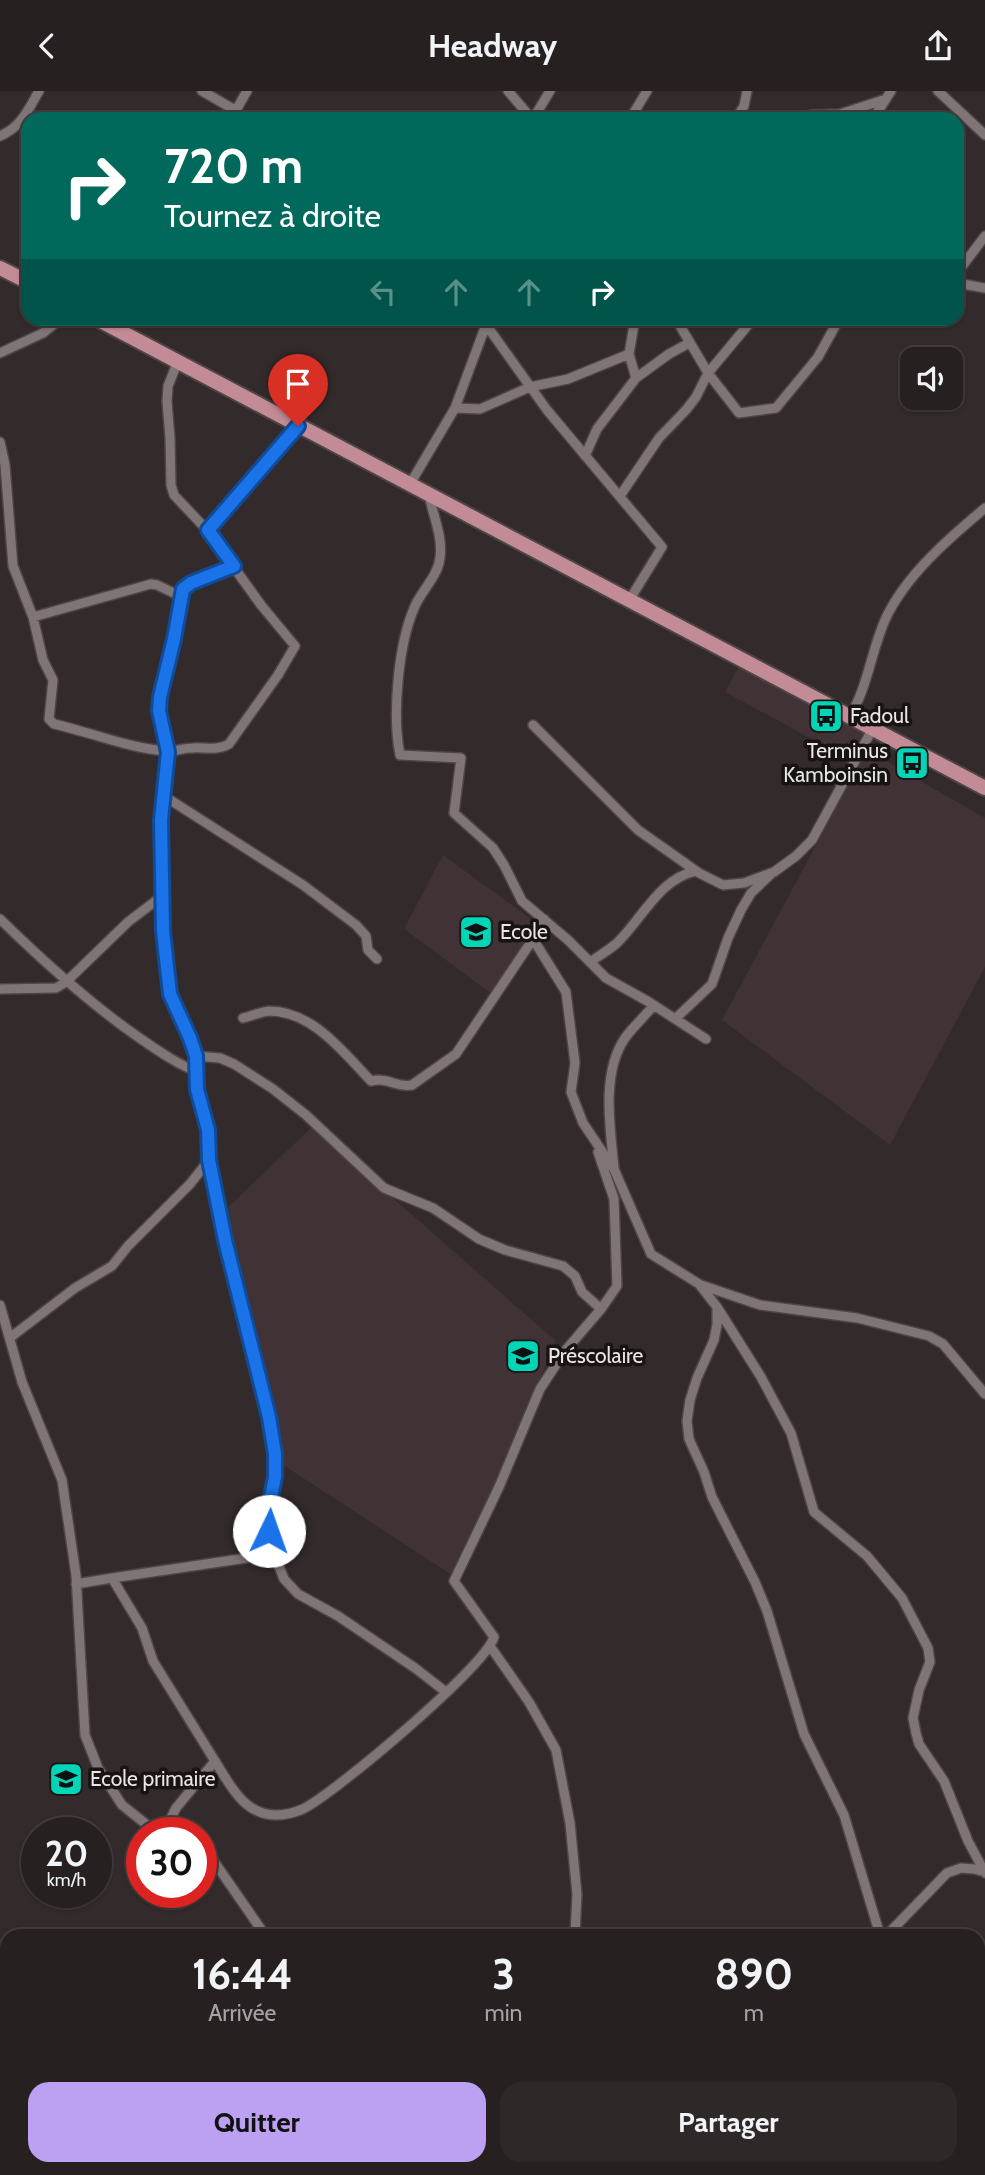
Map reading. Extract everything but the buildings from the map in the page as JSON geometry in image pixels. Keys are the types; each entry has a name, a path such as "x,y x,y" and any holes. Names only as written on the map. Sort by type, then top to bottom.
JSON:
{"main road":[{"path":"0,268 21,278"},
{"path":"122,326 178,361 298,426 985,788"}],"street":[{"path":"28,112 39,91"},
{"path":"201,91 229,112"},
{"path":"235,112 247,91"},
{"path":"508,91 527,112"},
{"path":"537,112 550,91"},
{"path":"634,112 647,91"},
{"path":"741,112 747,91"},
{"path":"938,91 960,112"},
{"path":"845,112 888,95"},
{"path":"877,112 888,95"},
{"path":"964,115 985,135"},
{"path":"0,136 14,130 21,122"},
{"path":"964,264 985,236"},
{"path":"964,284 985,288"},
{"path":"0,353 43,333 52,326"},
{"path":"410,484 454,408 483,326"},
{"path":"489,326 530,387 662,547 630,599"},
{"path":"634,326 629,354 636,378"},
{"path":"680,326 708,373 739,413 776,408 818,357 835,326"},
{"path":"620,496 659,438 696,397 708,373 747,326"},
{"path":"585,456 597,429 636,378 668,354 689,343"},
{"path":"454,408 480,409 530,387 568,379 629,354"},
{"path":"0,442 5,465 13,566 33,617 38,646 52,680 49,719 54,723 137,747 168,752 191,748 223,748 229,744 278,675 295,646 261,605 208,530 174,495 171,485 167,402 168,386 178,361"},
{"path":"208,530 298,426"},
{"path":"429,495 439,531 440,560 435,575 417,602 407,626 402,650 396,736 400,755 461,758 454,813 493,848 522,901 606,978 706,1039"},
{"path":"850,716 866,683 886,620 907,585 925,563 985,508"},
{"path":"234,566 191,583 183,589 160,697 159,711 168,752 161,820 163,931 170,994 196,1056 197,1089 208,1130 209,1160 225,1240 269,1417 275,1454 275,1477 267,1516 274,1554 284,1579 298,1594 338,1616 446,1692"},
{"path":"33,617 151,584 180,596"},
{"path":"534,725 638,830 696,871 723,885 744,883 774,872"},
{"path":"675,1019 712,984 728,938 751,893 813,840 873,728"},
{"path":"164,796 303,885 356,925 366,936 368,950 377,959"},
{"path":"590,962 616,944 661,892 679,876 696,871"},
{"path":"0,989 55,988 66,982 128,922 162,897"},
{"path":"0,919 66,982 157,1051 183,1067 198,1072"},
{"path":"243,1018 268,1011 299,1019 320,1030 371,1081 383,1079 407,1087 456,1054 544,919"},
{"path":"533,939 566,992 575,1063 571,1092 583,1123 614,1169 651,1254 699,1285 760,1305 857,1318 929,1336 943,1344 985,1394"},
{"path":"614,1169 608,1108 613,1066 624,1039 654,1005"},
{"path":"196,1056 220,1058 234,1063 273,1089 306,1115 384,1188 433,1207 479,1239 505,1250 563,1266 575,1276 582,1292 601,1309"},
{"path":"112,1578 142,1628 153,1661 235,1793 253,1810 277,1815 302,1810 411,1725 490,1646 494,1637 488,1625 454,1581 494,1498 540,1389 565,1351 617,1286 614,1199 595,1143"},
{"path":"11,1338 75,1288 111,1266 190,1184 209,1160"},
{"path":"699,1285 717,1307 761,1377 792,1433 814,1512 867,1556 902,1598 928,1648 930,1662 919,1690 913,1718 916,1733 919,1744 944,1781 968,1841 985,1873"},
{"path":"0,1305 22,1383 62,1480 76,1584 85,1735 98,1768 122,1805 137,1817"},
{"path":"717,1307 714,1340 696,1378 690,1400 687,1421 689,1439 712,1497 767,1611 804,1734 844,1815 878,1929"},
{"path":"76,1584 274,1554"},
{"path":"490,1646 529,1702 556,1750 570,1823 577,1894 575,1929"},
{"path":"172,1817 215,1761"},
{"path":"217,1866 261,1929"},
{"path":"893,1929 947,1873 961,1868 974,1868 985,1873"}],"shaded area":[{"path":"743,659 873,728 854,762 725,692"},
{"path":"867,750 985,818 985,967 890,1145 722,1020"},
{"path":"443,855 538,924 493,995 404,929"},
{"path":"312,1127 556,1341 455,1577 283,1465 224,1211"}],"place":[{"name":"Fadoul","path":"826,716"},
{"name":"Terminus Kamboinsin","path":"912,763"},
{"name":"Ecole","path":"476,932"},
{"name":"Préscolaire","path":"523,1356"},
{"name":"Ecole primaire","path":"66,1779"}],"route":[{"path":"269,1531 267,1516 275,1477 275,1454 269,1417 225,1240 209,1160 208,1130 197,1089 196,1056 174,1006 167,979 163,931 161,820 168,752 159,711 162,682 169,662 183,589 191,583 234,566 208,530 298,426"}]}
